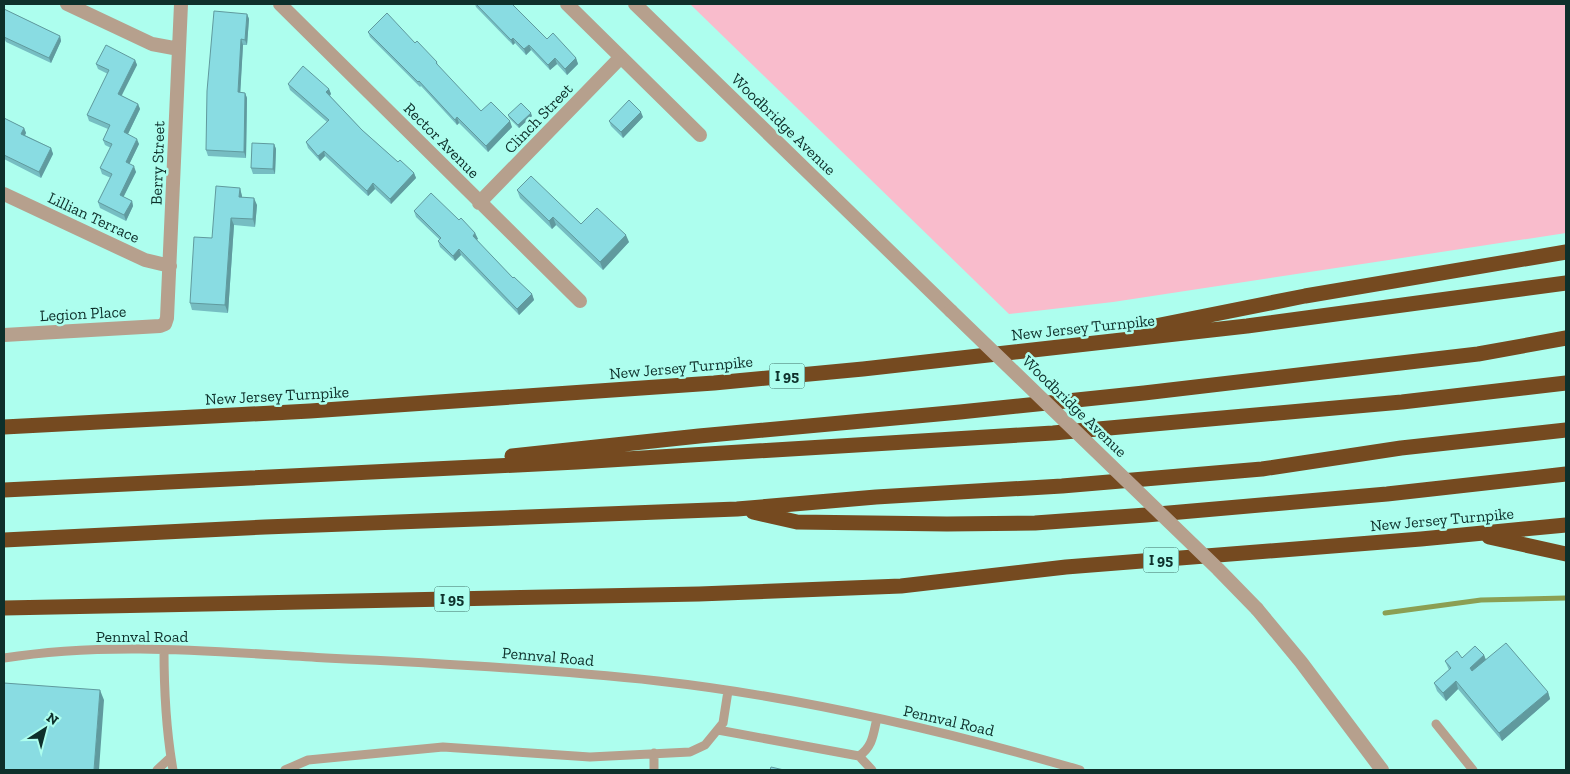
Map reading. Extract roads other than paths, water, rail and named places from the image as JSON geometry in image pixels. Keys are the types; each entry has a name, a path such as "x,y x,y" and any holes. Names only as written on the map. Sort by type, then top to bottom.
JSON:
{"highway":[{"path":"1046,349 1296,298 1566,252"},
{"name":"New Jersey Turnpike","path":"4,427 310,411 714,383 863,369 1256,325 1566,283"},
{"path":"380,472 680,438 1173,390 1478,354 1566,338"},
{"path":"4,490 596,461 1052,433 1392,403 1566,383"},
{"path":"4,540 266,527 737,509 876,497 1062,486 1262,469 1401,448 1566,430"},
{"path":"737,509 797,522 1035,523 1368,496 1566,474"},
{"name":"New Jersey Turnpike","path":"4,608 700,594 886,586 1066,567 1566,525"},
{"path":"1476,534 1566,554"}],"street":[{"path":"67,4 152,44 180,49"},
{"name":"Berry Street","path":"164,324 167,318 170,266 181,4"},
{"name":"Rector Avenue","path":"280,4 580,301"},
{"path":"567,4 700,135"},
{"name":"Woodbridge Avenue","path":"635,4 1211,562 1257,609 1302,662 1382,770"},
{"name":"Clinch Street","path":"480,203 621,57"},
{"name":"Lillian Terrace","path":"4,194 145,260 170,266"},
{"name":"Legion Place","path":"4,335 160,326 164,324"}],"lane":[{"name":"Pennval Road","path":"4,658 60,652 164,650 514,668 660,681 728,691 877,718 1008,750 1080,770"},
{"path":"164,650 167,730 173,770"},
{"path":"285,770 308,760 443,747 590,757 690,752 705,745 723,723 728,691"},
{"path":"859,756 868,749 877,718"},
{"path":"1436,724 1473,770"},
{"path":"718,730 859,756 872,770"},
{"path":"654,753 654,770"},
{"path":"157,770 171,757"}],"waterway":[{"path":"1385,613 1481,600 1566,598"}]}
